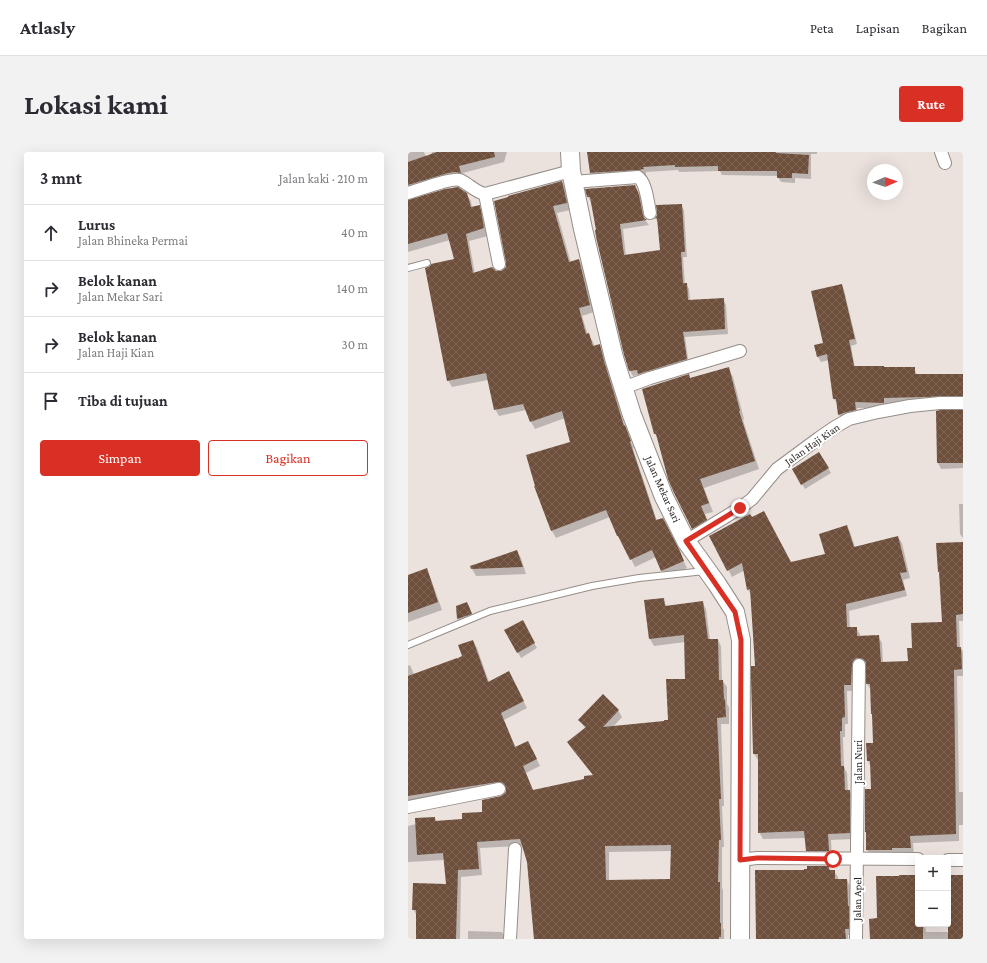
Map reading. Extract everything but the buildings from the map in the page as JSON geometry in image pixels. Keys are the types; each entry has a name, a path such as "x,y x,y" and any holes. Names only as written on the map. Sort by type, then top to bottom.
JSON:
{"main road":[{"name":"Jalan Mekar Sari","path":"570,152 572,176 587,244 614,358 632,415 664,497 686,541 735,612 741,640 740,939"}],"street":[{"path":"408,193 450,180 458,180 469,185 478,192 485,194 572,176 638,177 643,184 650,213"},
{"path":"485,194 499,264"},
{"path":"623,388 650,378 740,351"},
{"name":"Jalan Haji Kian","path":"686,541 740,508 752,499 778,470 824,434 849,419 910,406 940,403 963,403"},
{"name":"Jalan Nuri","path":"857,859 859,665"},
{"path":"408,807 499,789"},
{"path":"510,939 515,850"},
{"path":"740,860 757,858 915,859"},
{"name":"Jalan Apel","path":"856,939 857,859"},
{"path":"951,860 963,860"}],"lane":[{"path":"408,268 427,263"},
{"path":"408,645 490,611 592,586 639,578 707,571"}],"route":[{"path":"740,508 686,541 735,612 741,640 740,860 757,858 833,859"}]}
